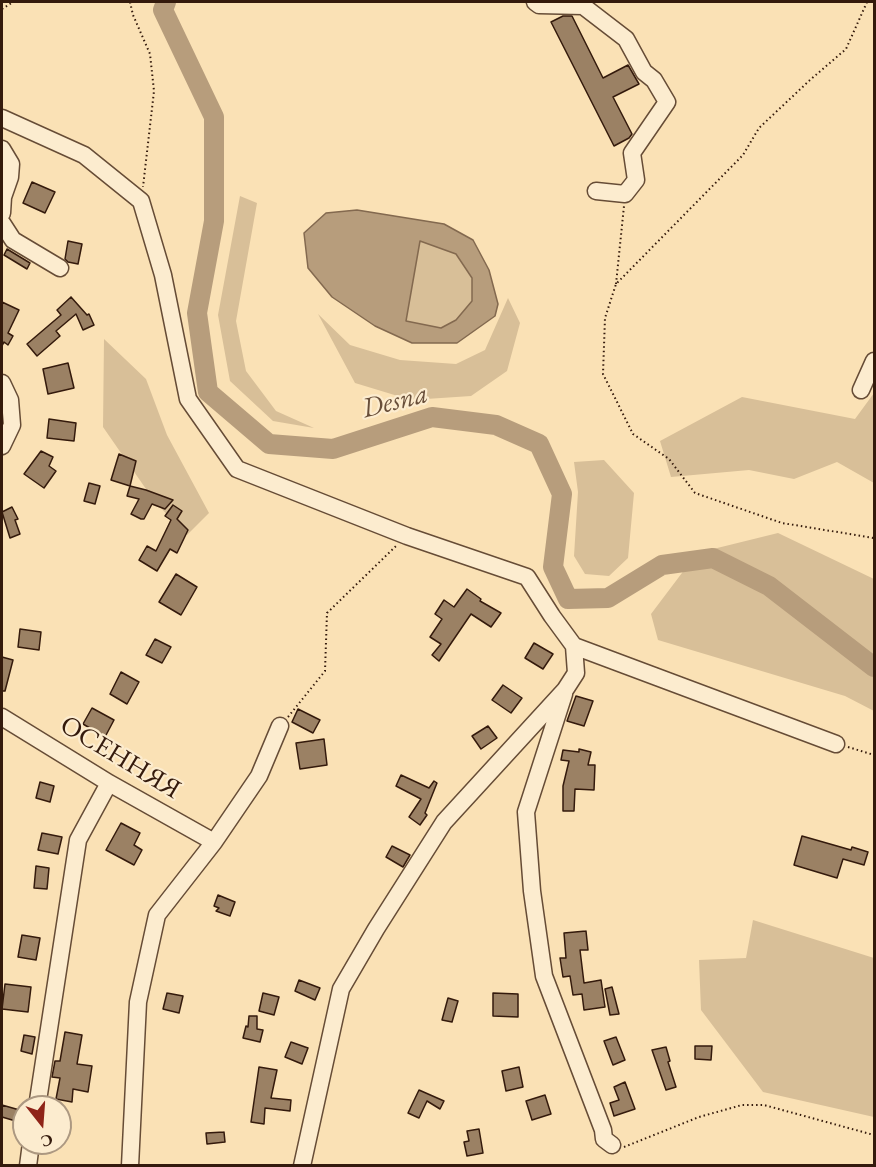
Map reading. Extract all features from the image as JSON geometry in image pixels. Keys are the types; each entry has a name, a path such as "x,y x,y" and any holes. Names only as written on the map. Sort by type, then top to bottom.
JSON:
{"street":[{"path":"535,2 539,5 583,6 626,39 644,72 654,80 667,102 632,153 636,180 625,194 596,191"},
{"path":"2,118 84,155 141,201 163,275 188,399 237,469 407,536 527,577 574,646 576,673 565,690 444,822 341,989 302,1166"},
{"path":"2,149 11,164 10,177 3,197 2,213"},
{"path":"2,223 13,240 60,268"},
{"path":"861,390 874,361"},
{"path":"2,383 10,400 12,425 2,446"},
{"path":"574,646 737,709 836,744"},
{"path":"565,690 526,812 532,891 544,976 603,1130 604,1140 612,1145"},
{"name":"ОСЕННЯЯ","path":"2,717 109,783 214,842"},
{"path":"130,1166 138,1002 157,915 214,842 259,776 280,726"},
{"path":"39,1095 78,840 109,783"}],"path":[{"path":"2,9 13,2"},
{"path":"130,2 133,15 150,54 154,91 141,201"},
{"path":"616,284 743,155 759,128 846,49 867,2"},
{"path":"625,194 616,284 605,318 603,374 633,434 669,459 695,493 782,523 874,538"},
{"path":"280,726 325,671 327,613 407,536"},
{"path":"836,744 874,755"},
{"path":"612,1145 623,1147 699,1117 742,1105 764,1105 874,1135"}],"shaded area":[{"path":"240,196 257,203 236,321 246,371 276,411 314,428 273,421 230,381 218,315"},
{"path":"357,210 444,224 473,240 489,270 498,304 495,316 457,343 412,343 375,326 332,297 308,268 304,233 326,213","holes":["420,241 456,254 472,278 472,301 456,320 441,328 406,321"]},
{"path":"420,240 456,254 472,278 472,301 456,320 441,328 406,321"},
{"path":"508,298 520,323 507,371 471,396 411,400 355,383 318,314 350,345 400,360 456,364 485,350"},
{"path":"104,339 146,379 167,435 209,513 187,535 155,502 103,427"},
{"path":"874,393 874,483 837,462 794,479 749,470 671,477 660,441 742,397 855,419"},
{"path":"604,460 634,493 628,558 609,576 585,574 574,556 578,492 574,462"},
{"path":"778,533 874,579 874,711 845,696 658,640 651,614 697,553"},
{"path":"753,920 874,958 874,1117 763,1092 701,1010 699,960 746,958"}],"building":[{"path":"563,16 572,16 603,78 628,65 639,84 613,97 632,134 614,146 551,22"},
{"path":"32,182 55,192 45,213 23,203"},
{"path":"68,241 82,244 78,264 65,259"},
{"path":"7,249 30,263 27,269 4,255"},
{"path":"71,297 87,315 89,314 94,325 83,330 76,314 56,331 60,336 37,356 27,344 61,315 57,310"},
{"path":"2,302 19,310 8,333 13,336 8,345 4,342 2,346"},
{"path":"68,363 74,388 48,394 43,369"},
{"path":"49,419 76,423 74,441 47,438"},
{"path":"41,451 53,457 49,466 56,471 44,488 24,474"},
{"path":"119,454 136,461 130,486 111,480"},
{"path":"89,483 100,486 95,504 84,501"},
{"path":"130,486 173,500 165,509 152,504 144,519 141,519 131,514 139,499 127,496"},
{"path":"173,505 182,511 177,519 188,530 177,553 170,549 157,571 139,560 147,546 156,551 171,520 165,516"},
{"path":"12,507 18,519 15,520 20,534 10,538 2,512"},
{"path":"176,574 197,587 181,615 159,602"},
{"path":"467,589 481,599 480,601 501,613 491,627 471,614 439,661 432,655 441,644 430,637 442,619 435,614 444,600 454,607"},
{"path":"20,629 41,632 39,650 18,647"},
{"path":"155,639 171,647 162,663 146,655"},
{"path":"534,643 553,654 543,669 525,658"},
{"path":"2,657 13,660 5,691 2,691"},
{"path":"121,672 139,682 127,704 110,694"},
{"path":"503,685 522,698 511,713 492,700"},
{"path":"576,696 593,701 584,726 567,721"},
{"path":"92,708 114,720 105,737 83,724"},
{"path":"298,709 320,720 313,733 292,722"},
{"path":"488,726 497,738 481,749 472,736"},
{"path":"324,739 327,765 300,769 296,743"},
{"path":"579,749 591,752 588,765 595,765 594,790 575,789 574,811 563,811 563,786 569,761 561,760 563,750 579,752"},
{"path":"401,775 429,788 434,781 437,783 425,813 427,815 420,825 409,817 421,799 396,786"},
{"path":"40,782 54,786 50,802 36,798"},
{"path":"121,823 140,833 134,845 142,850 134,865 106,850"},
{"path":"42,833 62,837 58,854 38,850"},
{"path":"802,836 851,850 852,847 868,852 864,865 843,859 837,878 794,865"},
{"path":"392,846 410,855 403,867 386,857"},
{"path":"36,866 49,868 47,889 34,888"},
{"path":"218,895 235,902 230,916 216,911 219,908 214,906"},
{"path":"586,931 588,950 580,950 584,983 601,980 605,1007 584,1010 582,994 573,995 570,976 563,977 560,958 566,958 564,933"},
{"path":"22,935 40,938 36,960 18,957"},
{"path":"299,980 320,988 315,1000 295,991"},
{"path":"5,984 31,987 28,1012 2,1009"},
{"path":"612,987 619,1014 610,1015 605,989"},
{"path":"167,993 183,996 179,1013 163,1009"},
{"path":"263,993 279,997 274,1015 259,1011"},
{"path":"493,993 518,994 518,1017 493,1016"},
{"path":"448,998 458,1001 452,1022 442,1020"},
{"path":"249,1016 257,1016 257,1029 263,1030 260,1042 243,1038 246,1026 248,1027"},
{"path":"65,1032 82,1035 77,1064 92,1066 88,1092 73,1089 72,1102 72,1095 57,1095 60,1078 52,1077 55,1061 60,1061"},
{"path":"24,1035 35,1037 32,1054 21,1051"},
{"path":"616,1037 625,1060 613,1065 604,1041"},
{"path":"291,1042 308,1048 302,1064 285,1057"},
{"path":"695,1046 712,1046 711,1060 695,1059"},
{"path":"666,1047 676,1087 666,1090 652,1050"},
{"path":"259,1067 277,1070 271,1098 291,1100 290,1111 265,1108 264,1124 251,1122"},
{"path":"519,1067 523,1087 506,1091 502,1071"},
{"path":"625,1082 635,1109 614,1116 610,1103 619,1100 614,1087"},
{"path":"419,1090 444,1101 440,1109 427,1101 419,1118 408,1113"},
{"path":"545,1095 551,1114 532,1120 526,1101"},
{"path":"2,1105 12,1108 12,1120 2,1117"},
{"path":"479,1129 483,1153 467,1156 464,1142 469,1141 467,1131"},
{"path":"224,1132 225,1142 207,1144 206,1133"}],"waterway":[{"name":"Desna","path":"166,2 163,10 214,117 214,221 197,313 208,392 269,444 333,449 432,417 496,425 539,444 562,494 553,567 568,599 608,598 662,565 713,558 769,586 874,667"}]}
